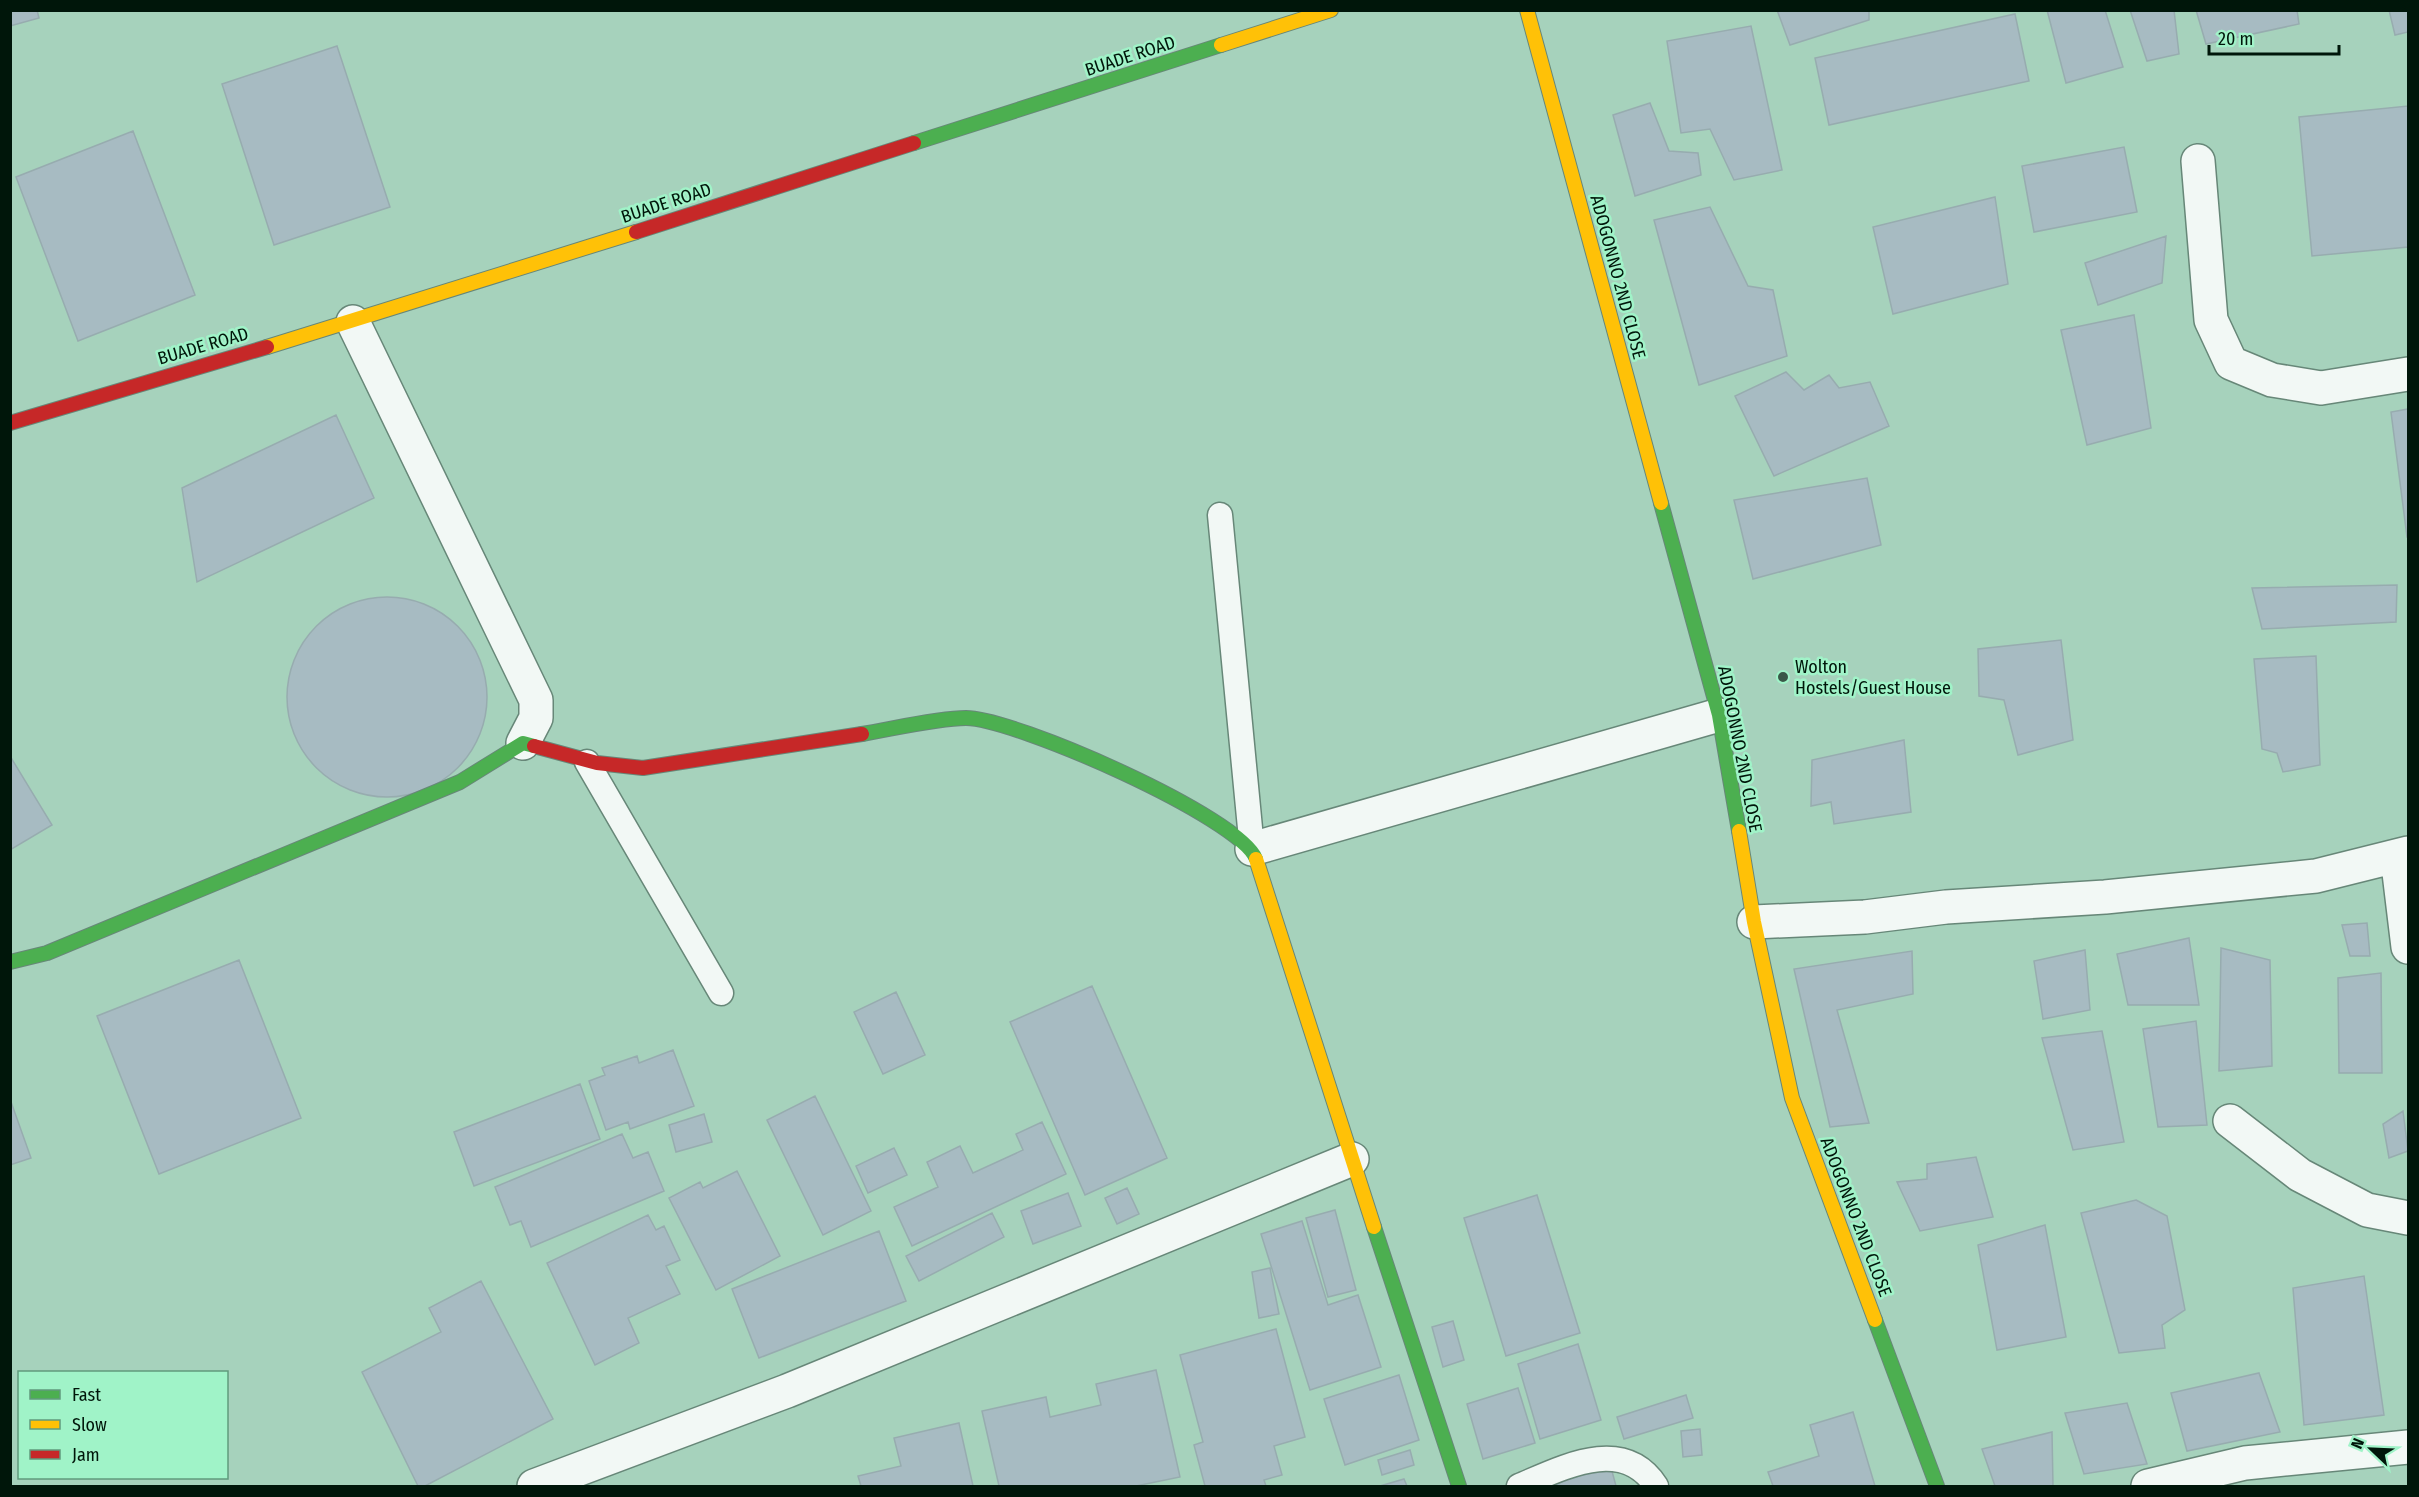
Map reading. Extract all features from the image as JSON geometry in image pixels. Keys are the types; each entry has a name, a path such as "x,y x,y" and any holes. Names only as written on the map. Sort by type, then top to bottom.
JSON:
{"street":[{"name":"BUADE ROAD","path":"10,423 352,322 1331,10"},
{"name":"ADOGONNO 2ND CLOSE","path":"1527,10 1719,715 1754,922 1792,1098 1937,1486"},
{"path":"2198,161 2211,320 2231,363 2272,380 2321,388 2409,374"},
{"path":"10,962 47,953 460,782 524,743 536,718 536,700 352,322"},
{"path":"1252,849 1719,715"},
{"path":"524,743 587,762 616,768 643,768 966,718 1010,726 1135,778 1207,817 1252,849 1271,900 1352,1160 1459,1486"},
{"path":"1754,922 1865,917 1946,907 2105,897 2316,876 2403,855 2409,947"},
{"path":"2230,1121 2300,1174 2367,1210 2409,1218"},
{"path":"534,1486 787,1391 1352,1160"},
{"path":"2148,1486 2245,1462 2409,1447"}],"lane":[{"path":"1220,515 1252,849"},
{"path":"587,762 721,993"},
{"path":"1519,1486 1579,1461 1621,1458 1649,1476 1656,1486"}],"building":[{"path":"10,10 37,10 39,18 10,26"},
{"path":"1777,10 1869,10 1869,20 1790,45"},
{"path":"2047,10 2105,10 2123,67 2066,83"},
{"path":"2130,10 2174,10 2179,54 2147,61"},
{"path":"2196,10 2297,10 2299,24 2206,44"},
{"path":"2389,10 2408,10 2408,32 2395,35"},
{"path":"2015,14 2029,81 1829,125 1815,58"},
{"path":"1751,26 1782,170 1734,180 1710,129 1681,133 1667,41"},
{"path":"337,46 390,207 274,245 222,84"},
{"path":"1650,103 1669,151 1698,153 1701,175 1635,196 1613,115"},
{"path":"2408,106 2408,247 2312,256 2299,117"},
{"path":"133,131 195,295 78,341 16,177"},
{"path":"2124,147 2137,212 2034,232 2022,166"},
{"path":"1995,197 2008,284 1893,314 1873,227"},
{"path":"1710,207 1748,286 1773,290 1787,356 1699,385 1654,220"},
{"path":"2166,236 2162,283 2098,305 2085,263"},
{"path":"2134,315 2151,428 2087,445 2061,330"},
{"path":"1786,372 1804,390 1829,375 1839,388 1870,382 1889,426 1774,476 1735,396"},
{"path":"2408,409 2408,537 2407,537 2391,412"},
{"path":"336,415 374,498 197,582 182,488"},
{"path":"1867,478 1881,545 1753,579 1734,500"},
{"path":"2397,585 2396,622 2262,629 2252,588"},
{"path":"377,597 397,597 416,601 434,609 458,626 470,641 483,668 487,697 483,726 470,753 458,768 443,780 416,793 397,797 377,797 358,793 340,785 323,774 310,761 291,726 287,707 287,687 291,668 299,650 310,633 323,620 358,601"},
{"path":"2061,640 2073,740 2018,755 2004,700 1979,696 1978,649"},
{"path":"2316,656 2320,765 2283,772 2277,753 2262,749 2254,659"},
{"path":"1904,740 1911,812 1834,824 1831,802 1811,806 1812,760"},
{"path":"10,756 52,825 10,850"},
{"path":"2367,923 2370,956 2350,956 2342,925"},
{"path":"2189,938 2199,1005 2128,1005 2117,954"},
{"path":"2221,948 2270,960 2272,1066 2219,1071"},
{"path":"2085,950 2090,1010 2043,1019 2034,961"},
{"path":"1912,951 1913,994 1837,1010 1869,1123 1830,1127 1794,969"},
{"path":"239,960 301,1118 159,1174 97,1016"},
{"path":"2381,973 2382,1073 2339,1073 2338,978"},
{"path":"1092,986 1167,1158 1085,1195 1010,1022"},
{"path":"896,992 925,1055 883,1074 854,1012"},
{"path":"2196,1021 2207,1125 2158,1127 2143,1029"},
{"path":"2102,1031 2124,1142 2073,1150 2042,1038"},
{"path":"673,1050 694,1106 630,1129 628,1122 606,1130 589,1081 605,1075 602,1068 637,1056 639,1063"},
{"path":"580,1084 600,1139 474,1186 454,1132"},
{"path":"815,1096 871,1211 823,1235 767,1120"},
{"path":"10,1099 31,1158 10,1165"},
{"path":"2403,1111 2408,1151 2389,1158 2383,1124"},
{"path":"704,1114 712,1142 676,1152 669,1125"},
{"path":"1042,1122 1066,1174 912,1246 894,1207 938,1187 927,1162 960,1146 973,1173 1023,1150 1016,1134"},
{"path":"622,1134 633,1158 648,1152 664,1191 531,1247 521,1221 510,1225 495,1187"},
{"path":"894,1148 907,1175 868,1193 856,1166"},
{"path":"1976,1157 1993,1217 1920,1231 1897,1182 1927,1179 1927,1164"},
{"path":"737,1171 780,1256 716,1290 669,1198 700,1182 703,1188"},
{"path":"1127,1188 1139,1214 1117,1224 1105,1198"},
{"path":"1068,1193 1081,1226 1033,1244 1021,1211"},
{"path":"1537,1195 1580,1333 1506,1356 1464,1218"},
{"path":"2136,1200 2167,1216 2185,1310 2162,1325 2165,1348 2119,1353 2081,1213"},
{"path":"1335,1210 1356,1290 1328,1297 1306,1218"},
{"path":"992,1213 1004,1237 919,1281 906,1256"},
{"path":"648,1215 656,1230 664,1226 680,1260 666,1266 680,1294 628,1318 639,1343 595,1365 547,1263"},
{"path":"1302,1221 1328,1305 1358,1295 1381,1367 1310,1390 1261,1234"},
{"path":"2045,1225 2066,1337 1997,1350 1978,1245"},
{"path":"879,1231 906,1301 759,1358 732,1289"},
{"path":"1270,1268 1279,1314 1259,1318 1252,1272"},
{"path":"2364,1276 2384,1415 2304,1425 2293,1288"},
{"path":"481,1281 553,1419 425,1486 418,1486 362,1372 441,1332 429,1308"},
{"path":"1453,1321 1464,1360 1443,1367 1432,1327"},
{"path":"1276,1329 1305,1437 1274,1446 1282,1475 1264,1480 1266,1486 1205,1486 1194,1445 1203,1442 1180,1355"},
{"path":"1578,1344 1601,1420 1540,1439 1518,1364"},
{"path":"1156,1370 1180,1477 1136,1486 999,1486 982,1411 1046,1397 1050,1417 1101,1405 1096,1384"},
{"path":"2259,1373 2280,1432 2187,1451 2171,1393"},
{"path":"1399,1375 1419,1440 1345,1465 1324,1399"},
{"path":"1518,1388 1535,1443 1483,1459 1467,1404"},
{"path":"1686,1395 1693,1418 1624,1439 1617,1417"},
{"path":"2127,1403 2147,1464 2084,1474 2065,1413"},
{"path":"1853,1412 1875,1486 1773,1486 1768,1472 1819,1456 1810,1425"},
{"path":"959,1423 973,1486 861,1486 858,1476 901,1466 894,1438"},
{"path":"1700,1429 1702,1455 1683,1457 1681,1431"},
{"path":"2052,1432 2053,1486 1995,1486 1982,1449"},
{"path":"1410,1450 1414,1465 1382,1475 1378,1460"},
{"path":"1609,1460 1616,1486 1550,1486 1547,1476"},
{"path":"1404,1479 1407,1486 1380,1486"}],"traffic: fast":[{"path":"914,143 1221,45"},
{"path":"1661,503 1719,715 1739,831"},
{"path":"862,734 954,718 992,722 1075,752 1170,796 1211,819 1241,841 1256,859"},
{"path":"10,962 47,953 460,782 523,743 534,746"},
{"path":"1374,1227 1459,1486"},
{"path":"1875,1320 1937,1486"}],"traffic: slow":[{"path":"1221,45 1331,10"},
{"path":"1527,10 1661,503"},
{"path":"267,347 636,232"},
{"path":"1739,831 1754,922 1792,1098 1875,1320"},
{"path":"1256,859 1374,1227"}],"traffic: jam":[{"path":"636,232 914,143"},
{"path":"10,423 267,347"},
{"path":"534,746 597,763 643,768 862,734"}],"place":[{"name":"Wolton Hostels/Guest House","path":"1783,677"}]}
